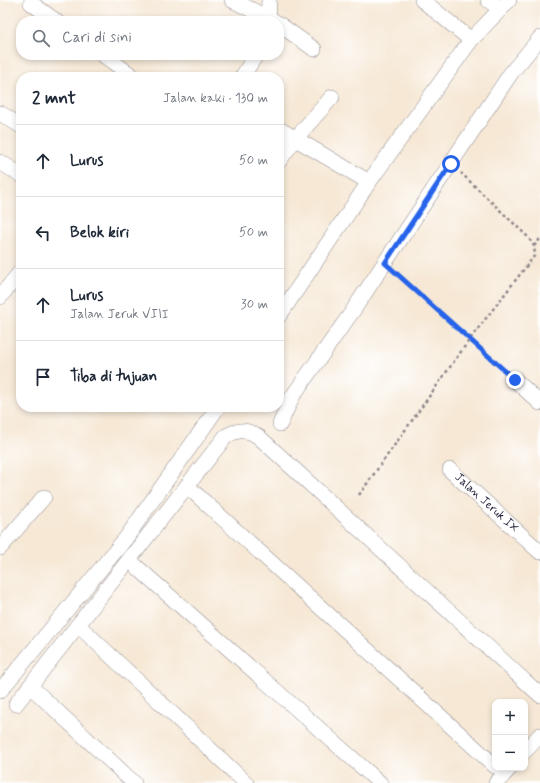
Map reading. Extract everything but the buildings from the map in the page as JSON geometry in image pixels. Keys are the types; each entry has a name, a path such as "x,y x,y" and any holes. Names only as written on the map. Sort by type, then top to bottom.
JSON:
{"street":[{"path":"232,0 262,16"},
{"path":"269,0 271,16"},
{"path":"422,0 471,40"},
{"path":"284,309 369,182 471,40 505,5 488,0"},
{"path":"31,3 49,16"},
{"path":"284,29 314,49"},
{"path":"280,424 292,397 385,263 511,74 540,38"},
{"path":"110,60 127,72"},
{"path":"245,72 253,60"},
{"path":"284,154 295,139 332,98"},
{"path":"0,113 16,123"},
{"path":"284,132 369,182"},
{"path":"0,162 16,172"},
{"path":"0,298 16,277"},
{"path":"515,380 540,403"},
{"path":"0,691 126,538 214,412"},
{"path":"16,704 226,436 236,431 244,430 251,432 340,510 540,695"},
{"name":"Jalan Jeruk IX","path":"450,470 540,552"},
{"path":"187,486 500,772"},
{"path":"0,548 44,497"},
{"path":"129,560 380,783"},
{"path":"78,625 246,783"},
{"path":"30,686 134,783"},
{"path":"528,748 540,735"}],"path":[{"path":"451,164 528,237 534,246"},
{"path":"359,495 470,339 533,259 534,246 540,239"},
{"path":"385,263 515,380"}],"route":[{"path":"451,164 385,263 515,380"}]}
